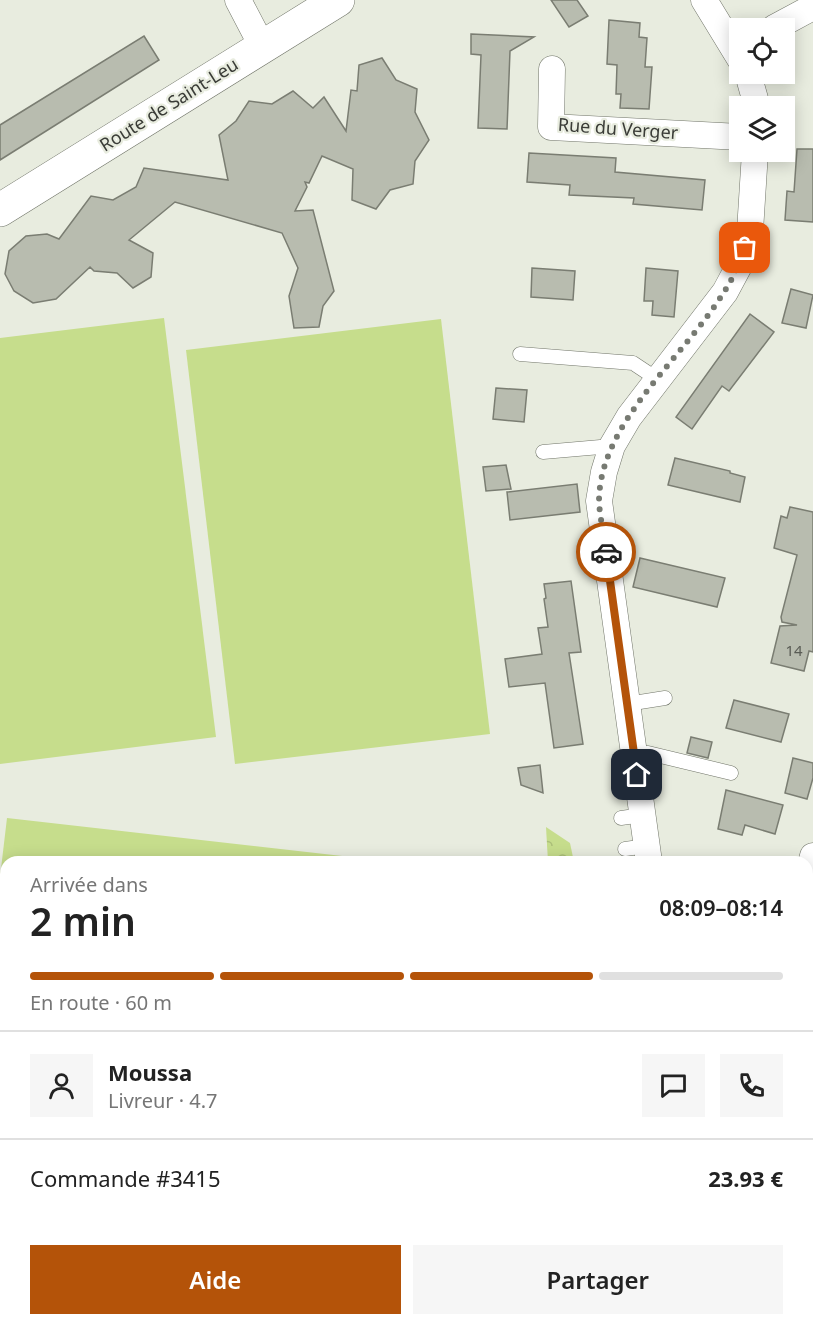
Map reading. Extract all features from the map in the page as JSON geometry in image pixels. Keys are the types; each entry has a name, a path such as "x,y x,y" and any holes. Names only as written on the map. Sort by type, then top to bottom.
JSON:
{"street":[{"path":"238,0 262,45"},
{"name":"Route de Saint-Leu","path":"0,210 219,75 262,45 338,0"},
{"path":"704,0 729,39"},
{"path":"792,18 813,6"},
{"name":"Rue du Verger","path":"552,69 551,128 729,136"},
{"path":"640,853 632,817 634,755 599,501 604,472 612,446 628,417 725,292 740,264 750,231 754,162"}],"lane":[{"path":"520,354 633,363 657,379"},
{"path":"543,452 612,446"},
{"path":"627,704 666,698"},
{"path":"634,755 648,753 731,773"}],"green space":[{"path":"164,318 216,737 0,764 0,338"},
{"path":"441,319 490,734 235,764 186,350"},
{"path":"7,818 342,856 2,856"},
{"path":"546,827 570,843 573,856 548,856"}],"building":[{"path":"551,0 577,0 588,16 569,27"},
{"path":"609,20 640,23 639,37 647,38 645,67 652,67 649,109 620,108 621,94 616,94 617,65 607,64"},
{"path":"471,34 534,37 510,51 507,129 478,128 481,55 471,54"},
{"path":"144,36 159,60 0,160 0,125"},
{"path":"382,58 396,80 417,89 415,112 429,140 415,161 413,184 390,190 376,209 352,200 353,169 322,156 309,183 305,182 307,187 295,211 313,210 334,291 323,306 319,327 294,328 289,296 298,268 282,233 175,202 129,240 153,253 151,277 133,288 117,273 94,271 90,267 56,299 33,303 14,291 5,274 9,251 26,236 47,234 59,239 91,196 113,200 136,187 144,168 228,180 219,135 236,121 249,101 272,104 293,91 313,108 324,97 346,131 351,90 357,91 359,65"},
{"path":"797,149 813,149 813,222 785,220 787,191 794,192"},
{"path":"529,153 616,158 615,172 705,180 702,210 633,204 634,198 569,195 570,185 527,182"},
{"path":"532,268 575,271 573,300 531,297"},
{"path":"646,268 678,271 674,317 652,315 653,301 644,301"},
{"path":"791,289 813,295 806,328 782,323"},
{"path":"750,314 774,332 729,391 722,386 692,429 676,417"},
{"path":"496,388 527,390 524,422 493,419"},
{"path":"675,458 730,471 730,473 745,477 740,502 668,485"},
{"path":"506,465 511,489 486,491 483,467"},
{"path":"577,484 580,512 510,520 507,492"},
{"path":"790,507 813,512 813,652 809,651 804,671 771,663 780,626 797,625 782,622 781,617 797,555 774,548 781,516 787,518"},
{"path":"640,558 725,578 717,607 633,587"},
{"path":"571,581 581,652 569,653 583,744 554,748 545,683 509,687 505,659 542,654 538,628 548,627 544,584"},
{"path":"734,700 789,714 781,742 726,728"},
{"path":"691,737 712,742 708,758 687,753"},
{"path":"793,758 813,763 813,778 807,799 785,793"},
{"path":"540,765 543,793 521,785 518,768"},
{"path":"726,790 783,805 775,834 745,825 742,835 718,829"}],"way so far":[{"path":"606,552 599,501 604,472 612,446 628,417 725,292 740,264 745,248"}],"route":[{"path":"606,552 637,775"}]}
